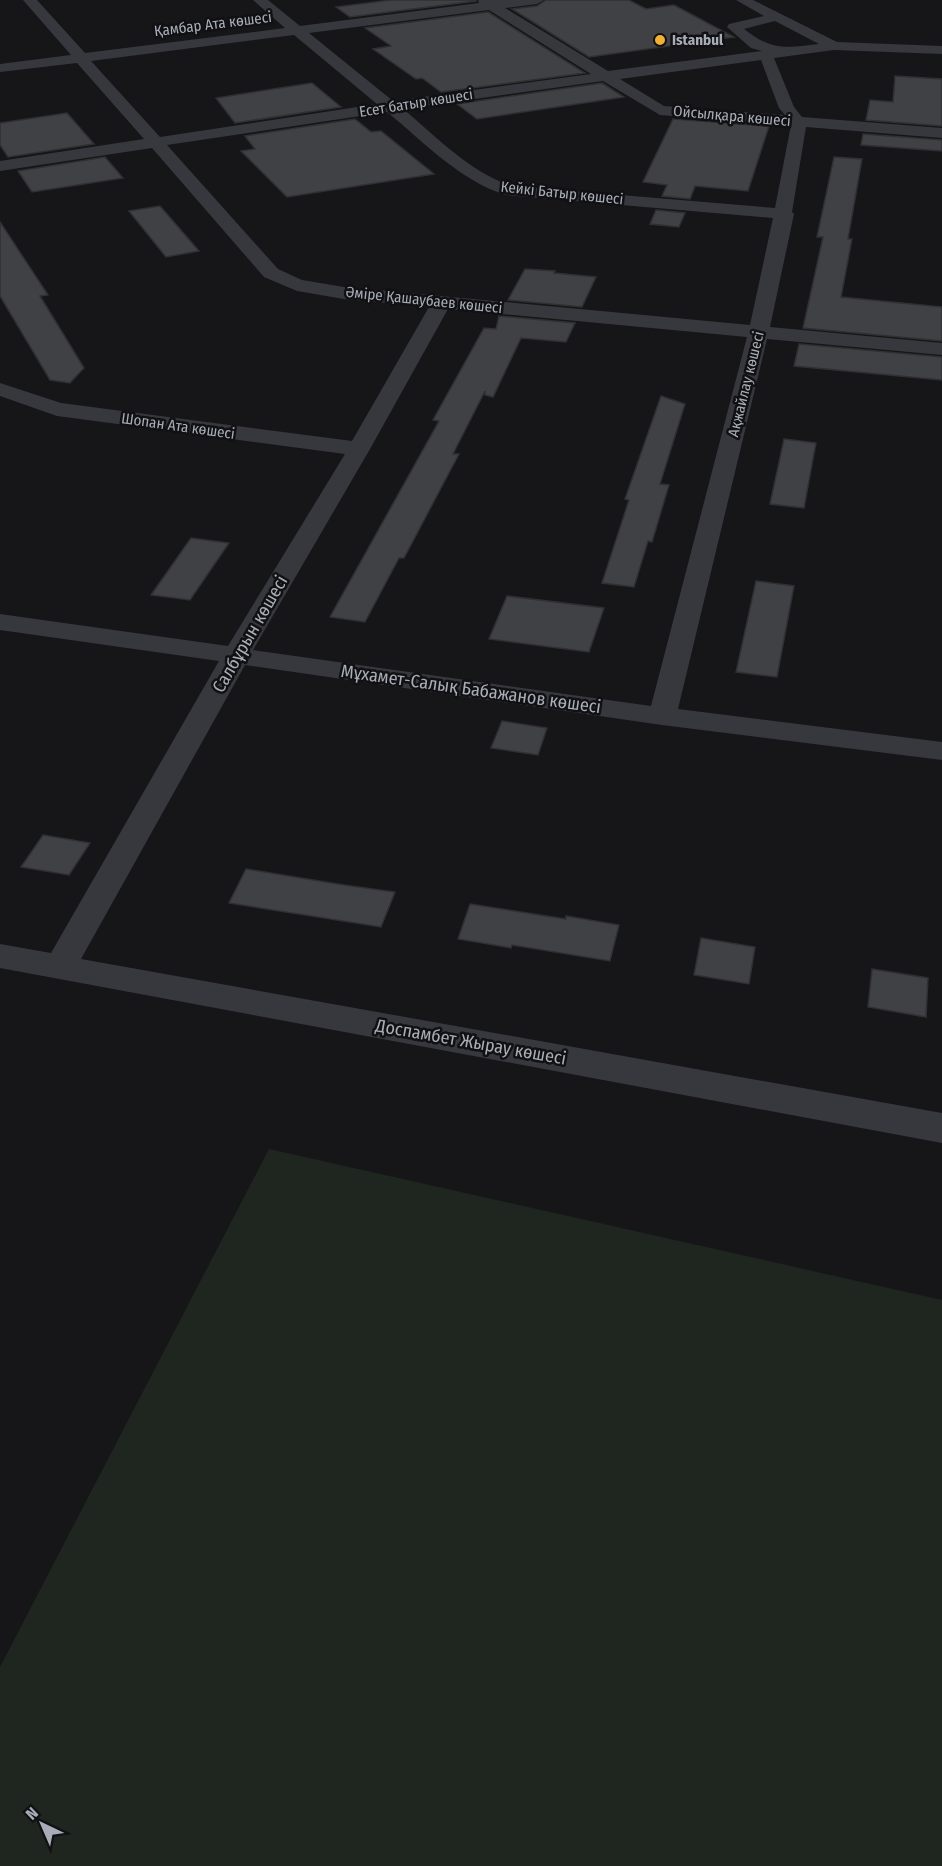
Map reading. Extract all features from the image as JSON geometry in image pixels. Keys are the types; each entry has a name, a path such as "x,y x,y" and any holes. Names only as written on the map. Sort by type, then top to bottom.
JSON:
{"street":[{"name":"Әміре Қашаубаев көшесі","path":"30,0 271,273 297,285 344,293 441,303 759,330 942,349"},
{"name":"Кейкі Батыр көшесі","path":"260,0 469,171 491,185 512,191 785,214"},
{"name":"Қамбар Ата көшесі","path":"0,68 486,3 537,0"},
{"path":"743,0 834,46 942,50"},
{"name":"Ойсылқара көшесі","path":"486,3 660,110 942,133"},
{"path":"776,17 734,27 756,45 774,54 787,108 799,123"},
{"name":"Есет батыр көшесі","path":"0,166 606,76 834,46"},
{"name":"Ақжайлау көшесі","path":"662,716 759,330 785,214 799,123"},
{"name":"Салбұрын көшесі","path":"60,967 236,656 359,449 441,303"},
{"name":"Шопан Ата көшесі","path":"0,389 57,409 359,449"},
{"name":"Мұхамет-Салық Бабажанов көшесі","path":"0,621 662,716 942,751"},
{"name":"Доспамбет Жырау көшесі","path":"0,956 942,1128"}],"shaded area":[{"path":"269,1149 942,1300 942,1866 0,1866 0,1667"}],"building":[{"path":"391,0 476,1 350,17 336,7"},
{"path":"546,0 629,0 646,9 674,5 734,37 589,57 512,9 537,6"},
{"path":"488,12 585,73 441,92 422,78 416,79 373,49 391,46 365,28"},
{"path":"895,76 942,79 942,126 866,120 870,100 893,102"},
{"path":"312,83 341,107 235,123 216,98"},
{"path":"602,83 624,97 477,119 457,104"},
{"path":"67,113 94,144 8,157 0,145 0,123"},
{"path":"355,119 371,132 381,131 434,174 287,197 241,151 255,149 245,136"},
{"path":"673,119 769,126 748,191 695,186 690,199 662,196 667,185 643,182"},
{"path":"863,134 942,140 942,151 861,145"},
{"path":"105,157 123,178 32,192 18,171"},
{"path":"834,157 862,159 848,239 852,239 841,297 942,307 942,341 803,328 823,237 817,237"},
{"path":"160,206 199,251 166,257 129,211"},
{"path":"656,210 685,213 679,227 650,224"},
{"path":"0,222 48,295 40,296 84,368 70,383 50,380 0,296"},
{"path":"525,269 596,277 582,307 508,300"},
{"path":"499,316 575,323 566,342 521,338 493,397 485,395 485,391 453,454 459,454 404,558 399,558 365,622 330,617 439,421 433,420 484,328 496,329"},
{"path":"799,344 942,357 942,380 794,366"},
{"path":"661,396 685,404 660,484 669,485 652,542 648,541 634,587 602,583 629,500 625,499"},
{"path":"784,439 816,443 804,508 770,504"},
{"path":"191,538 229,543 190,600 151,595"},
{"path":"756,581 794,586 777,677 736,672"},
{"path":"507,596 604,608 589,652 489,639"},
{"path":"502,721 547,728 538,755 491,748"},
{"path":"43,835 90,843 69,875 21,867"},
{"path":"246,869 395,892 381,927 229,903"},
{"path":"470,904 619,925 610,961 458,939"},
{"path":"701,938 755,947 749,984 694,975"},
{"path":"872,969 928,978 926,1017 868,1007"}],"place":[{"name":"Istanbul","path":"660,40"}]}
